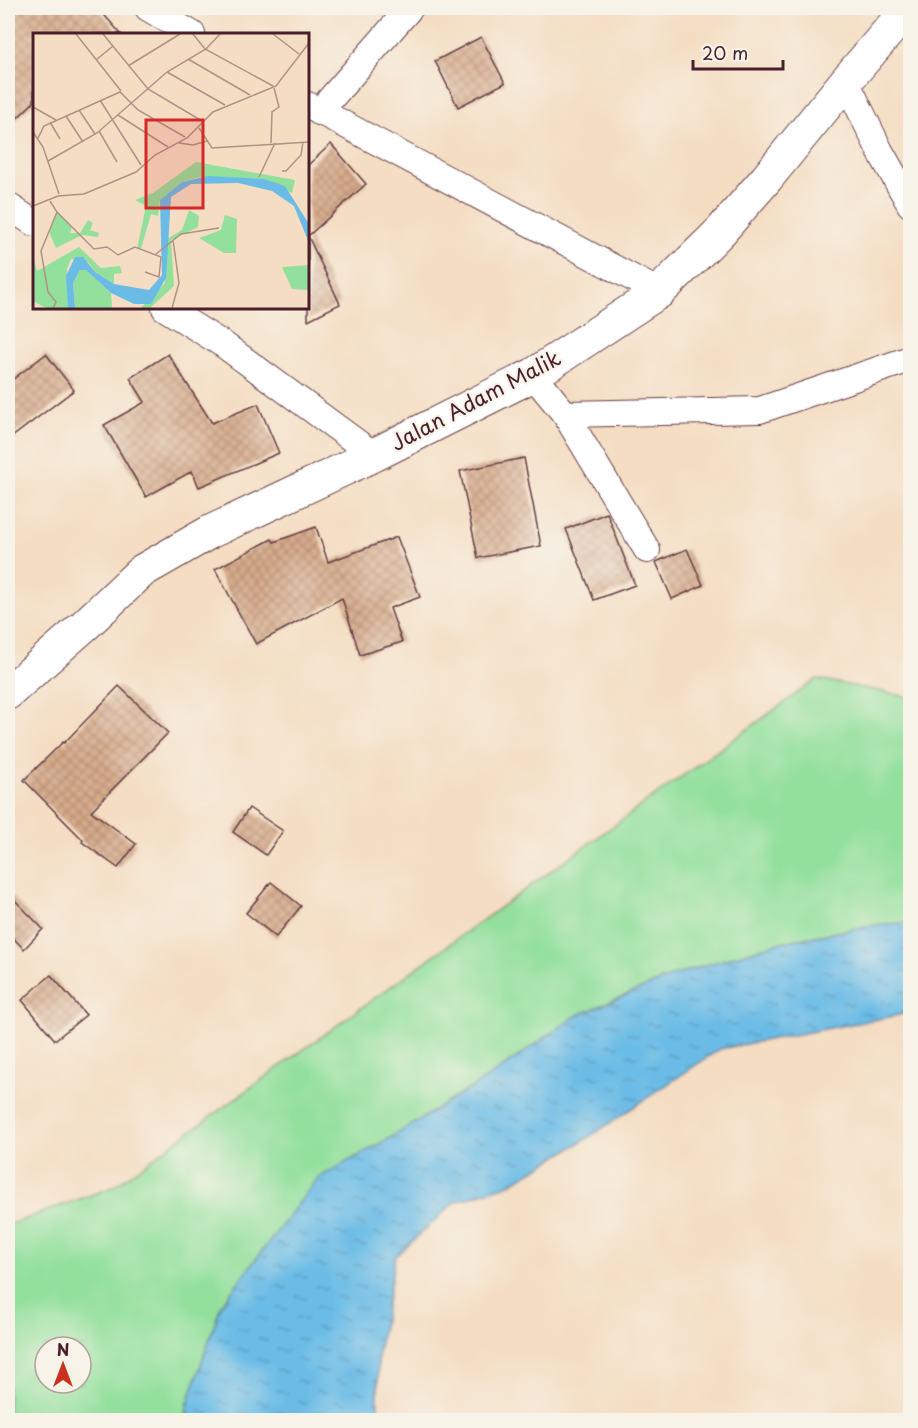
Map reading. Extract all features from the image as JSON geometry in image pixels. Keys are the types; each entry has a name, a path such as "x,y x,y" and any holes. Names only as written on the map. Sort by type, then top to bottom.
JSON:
{"highway":[{"name":"Jalan Adam Malik","path":"8,693 142,571 210,532 374,455 533,375 659,292 720,232 767,178 904,9"}],"street":[{"path":"148,8 190,33"},
{"path":"410,8 313,109 659,292"},
{"path":"846,81 880,151 910,204"},
{"path":"8,206 33,222"},
{"path":"167,309 224,345 374,455"},
{"path":"565,414 760,410 910,359"},
{"path":"533,375 565,414 648,550"}],"green space":[{"path":"817,679 910,697 910,923 882,924 777,943 675,975 576,1016 495,1073 392,1137 318,1178 221,1305 187,1406 187,1420 8,1420 8,1225 113,1187"}],"water":[{"path":"910,923 910,1013 720,1049 583,1141 510,1184 455,1202 395,1257 378,1353 378,1420 187,1420 187,1406 221,1305 318,1178 392,1137 495,1073 576,1016 675,975 777,943 882,924"}],"building":[{"path":"8,8 98,8 120,33 33,33 33,103 8,127"},
{"path":"481,37 505,83 458,107 435,61"},
{"path":"331,144 366,184 309,235 309,164"},
{"path":"309,238 340,304 308,320 309,309"},
{"path":"46,354 74,390 8,440 8,383"},
{"path":"168,354 212,423 258,404 279,453 199,487 192,471 146,497 104,425 145,402 130,378"},
{"path":"524,458 541,546 478,558 460,471"},
{"path":"607,513 635,585 594,600 566,529"},
{"path":"316,527 328,562 397,537 420,597 390,608 402,642 360,655 342,598 256,644 215,569 272,539 274,542"},
{"path":"687,549 703,585 672,599 656,562"},
{"path":"119,686 168,733 91,811 136,844 118,868 82,842 83,840 24,780 64,743"},
{"path":"249,808 283,831 266,855 233,832"},
{"path":"271,882 301,906 276,937 246,913"},
{"path":"8,893 43,929 24,949 8,933"},
{"path":"51,975 86,1015 55,1040 22,1000"}]}
